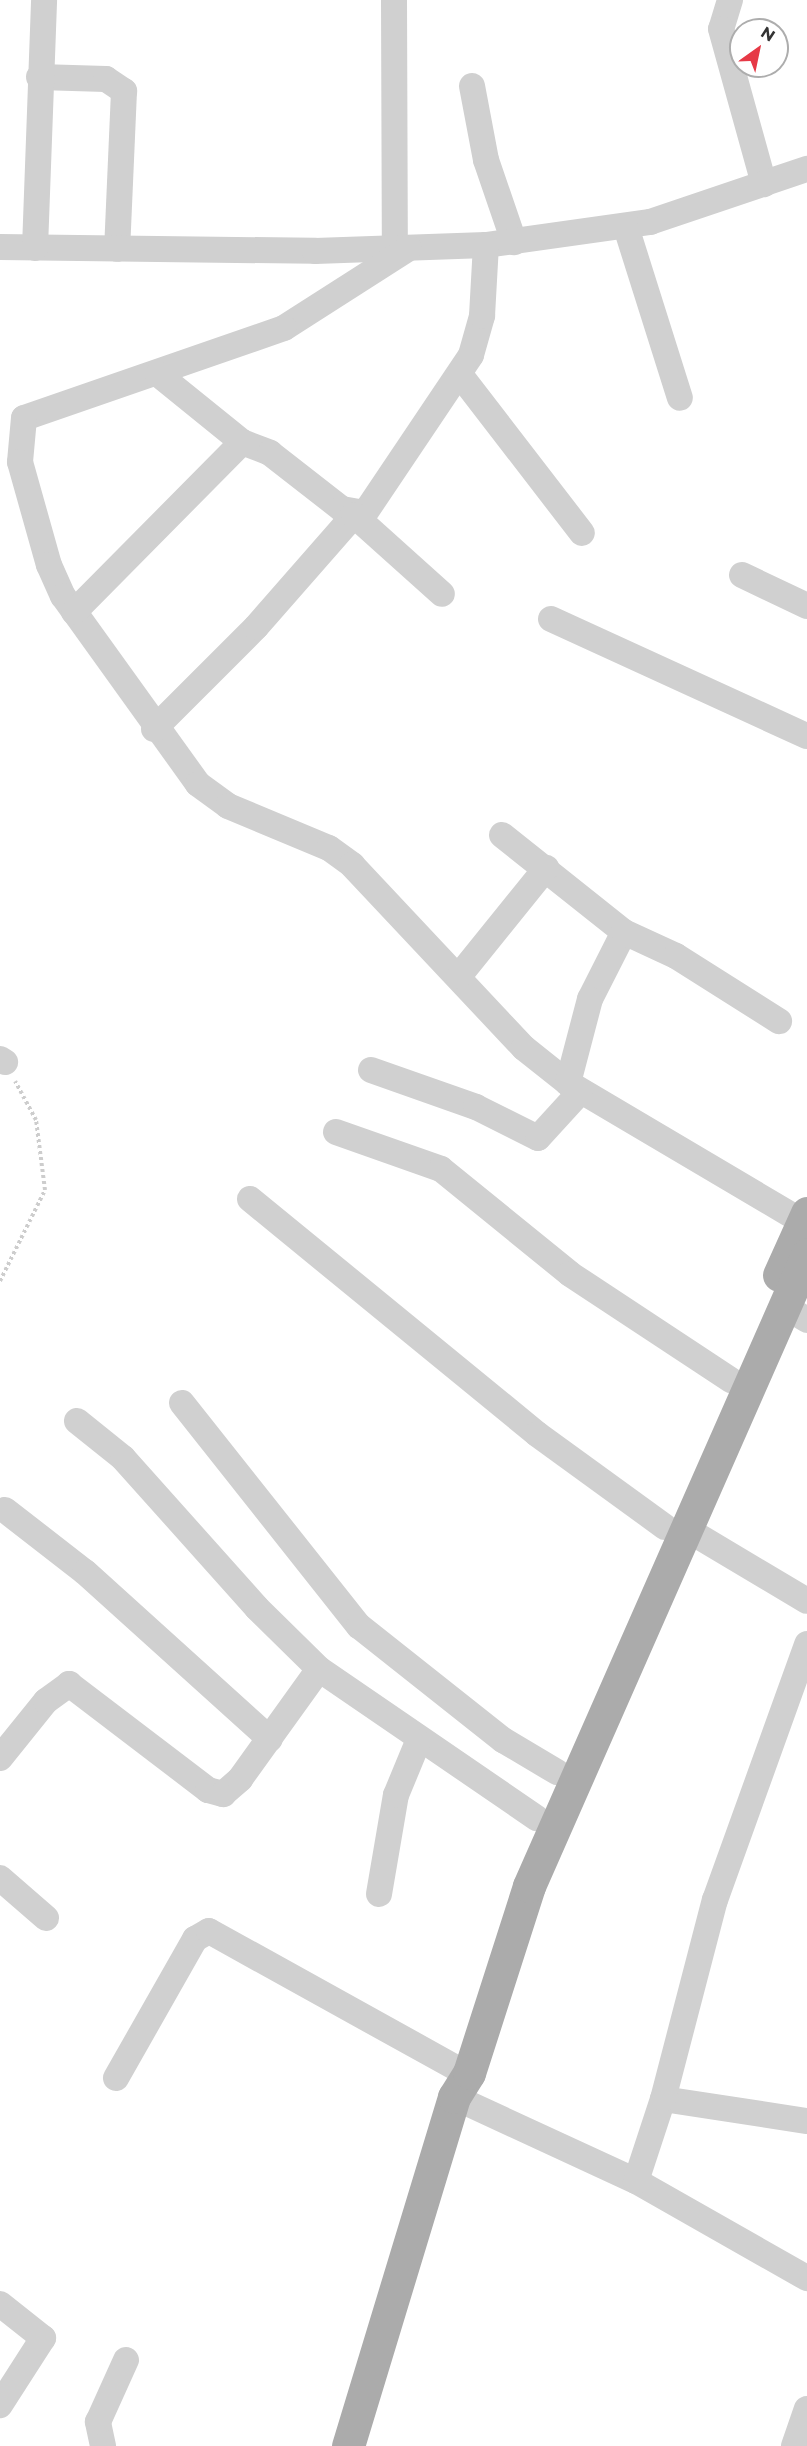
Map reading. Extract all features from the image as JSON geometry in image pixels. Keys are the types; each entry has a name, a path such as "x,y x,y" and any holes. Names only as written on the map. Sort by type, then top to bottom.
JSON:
{"main road":[{"path":"454,2082 469,2073 529,1886 731,1380 805,1217"},
{"path":"355,2439 493,1937 537,1818 674,1527 795,1313 807,1255"}],"street":[{"path":"35,248 39,77 44,0"},
{"path":"394,0 402,248"},
{"path":"730,0 721,29 764,184"},
{"path":"39,77 106,79 124,92 117,249"},
{"path":"472,87 486,160 514,242"},
{"path":"0,247 402,248 486,245 626,227 807,169"},
{"path":"626,227 681,398"},
{"path":"154,729 256,627 354,515 373,506 461,376 482,316 486,245"},
{"path":"402,248 339,298 284,328 158,374 38,409 24,418 19,430 20,462 49,565 74,612 154,729 214,797 329,848 352,865 459,976 524,1048 574,1087 805,1217"},
{"path":"158,374 242,442 270,453 354,515 442,594"},
{"path":"461,376 582,533"},
{"path":"74,612 242,442"},
{"path":"742,575 807,606"},
{"path":"551,619 807,736"},
{"path":"502,834 624,932 676,956 779,1021"},
{"path":"459,976 546,868"},
{"path":"370,1070 476,1107 538,1138 574,1087 590,999 624,932"},
{"path":"336,1132 441,1169 570,1274 731,1380"},
{"path":"250,1199 537,1434 674,1527 807,1601"},
{"path":"182,1403 359,1626 503,1740 557,1772"},
{"path":"77,1421 123,1458 256,1608 319,1669 418,1742 537,1818"},
{"path":"5,1510 85,1572 270,1739"},
{"path":"636,2181 663,2099 716,1900 807,1644"},
{"path":"0,1758 46,1701 69,1684 216,1793 223,1794 240,1779 319,1669"},
{"path":"379,1894 393,1806 418,1742"},
{"path":"0,1878 45,1918"},
{"path":"116,2078 195,1939 209,1932 454,2082 807,2278"},
{"path":"663,2099 807,2121"},
{"path":"0,2304 43,2338 0,2405"},
{"path":"102,2446 98,2422 126,2360"},
{"path":"794,2446 807,2409"}],"path":[{"path":"0,1281 45,1190 36,1120 2,1060"}]}
